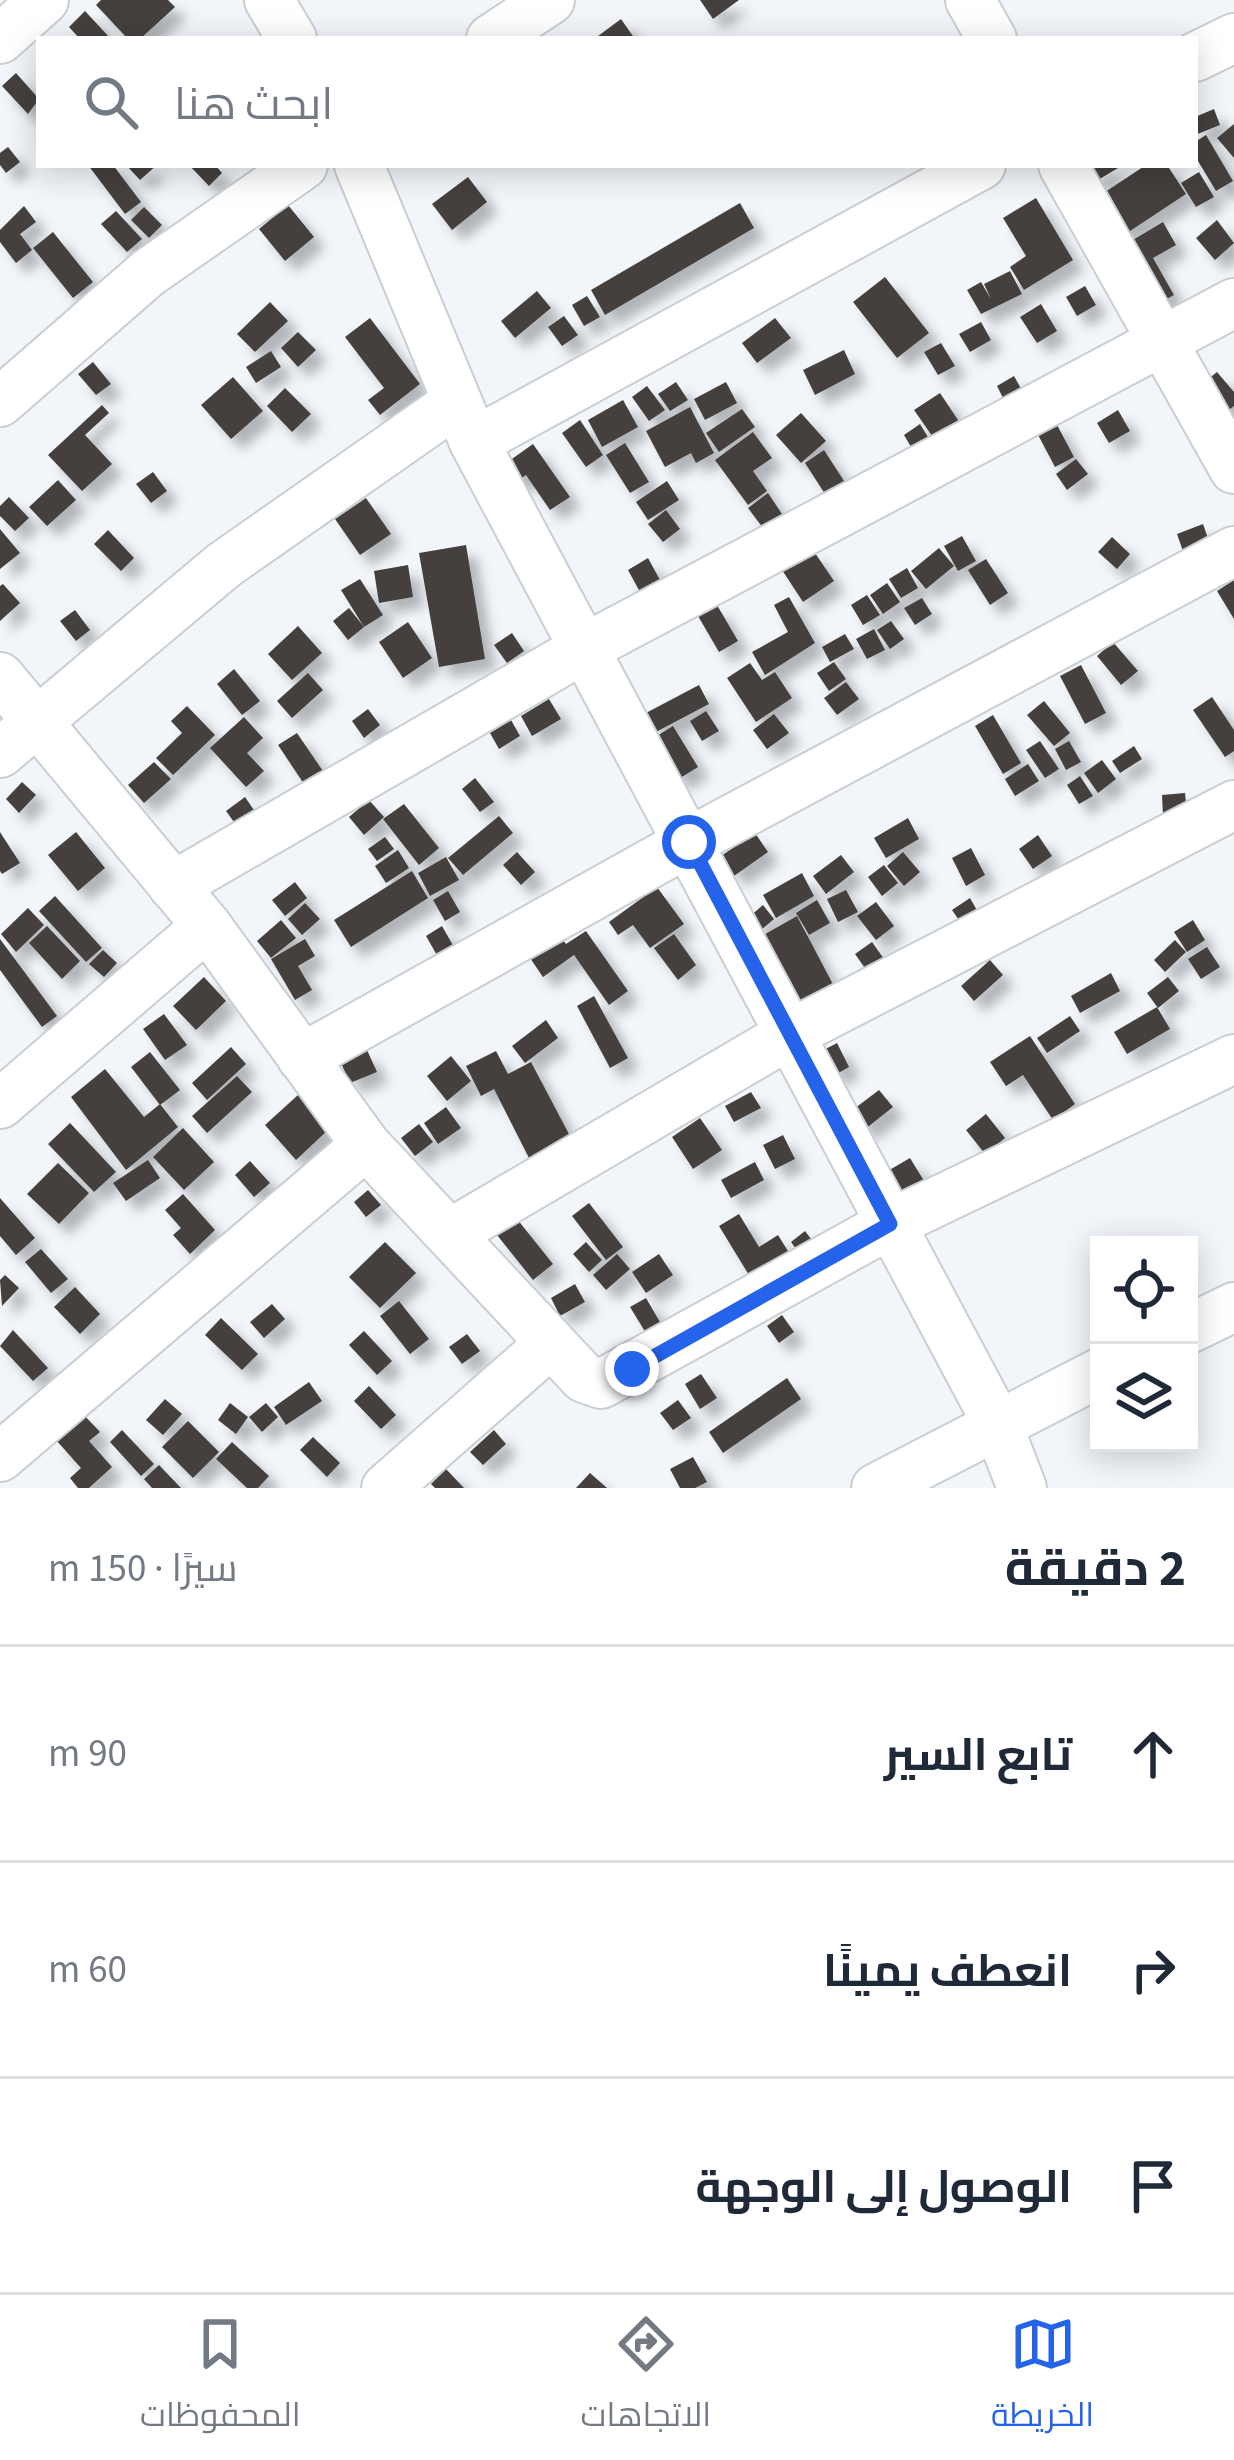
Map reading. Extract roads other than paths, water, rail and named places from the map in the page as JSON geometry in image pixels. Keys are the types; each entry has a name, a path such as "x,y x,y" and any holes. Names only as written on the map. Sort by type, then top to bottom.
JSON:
{"street":[{"path":"0,39 44,0"},
{"path":"269,0 290,36"},
{"path":"496,36 550,0"},
{"path":"970,0 990,36"},
{"path":"1198,56 1234,38"},
{"path":"0,402 148,273 299,168"},
{"path":"360,168 466,422 997,1423 1022,1488"},
{"path":"0,753 224,565 466,422 975,168"},
{"path":"1065,168 1234,469"},
{"path":"173,886 585,648 1234,304"},
{"path":"302,1058 689,842 1234,551"},
{"path":"0,676 206,926 366,1145 584,1378 601,1384 890,1224 1234,1059"},
{"path":"451,1233 792,1033 1234,805"},
{"path":"0,1104 206,926"},
{"path":"0,1456 366,1145"},
{"path":"1198,1325 1234,1307"},
{"path":"386,1488 551,1343"},
{"path":"876,1488 1090,1377"}]}
